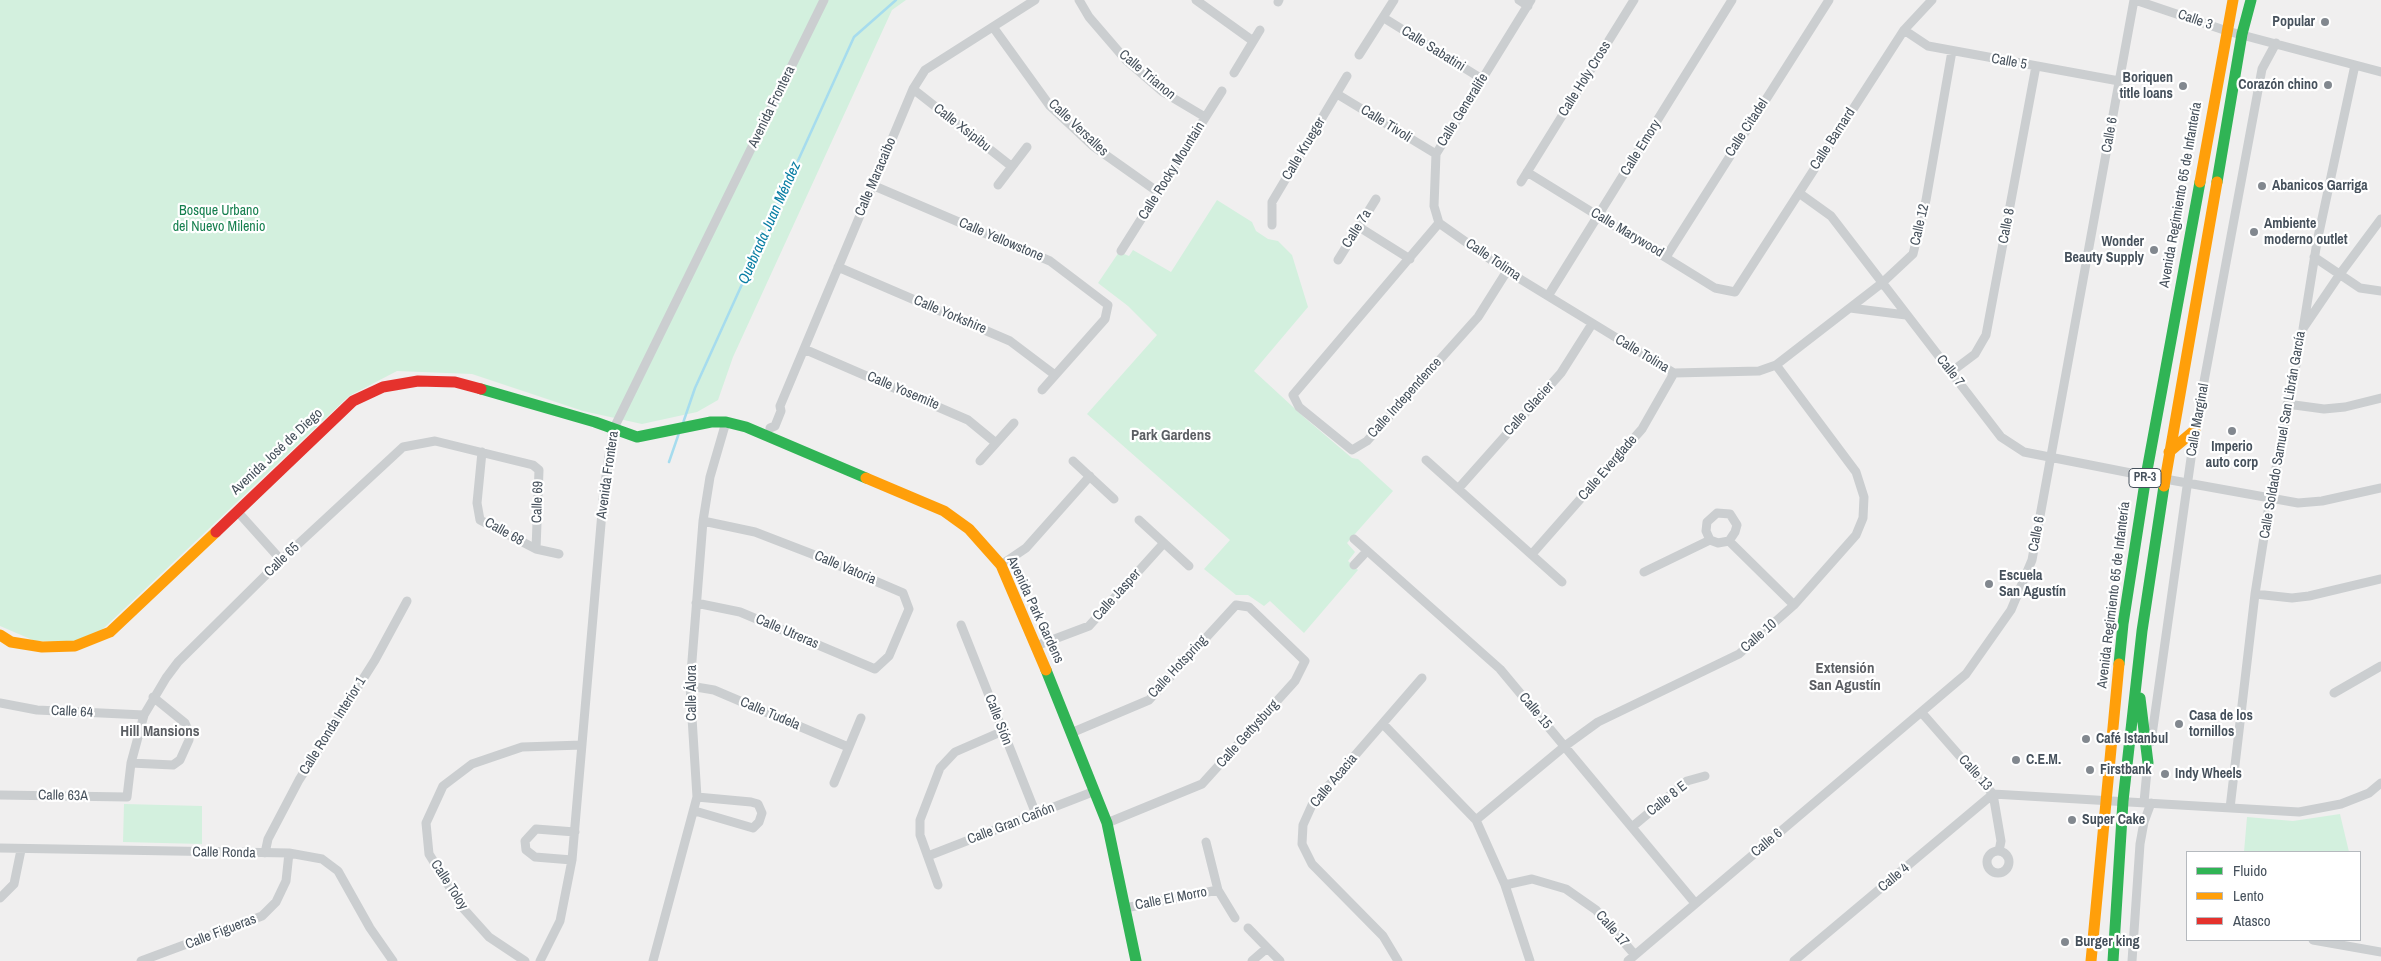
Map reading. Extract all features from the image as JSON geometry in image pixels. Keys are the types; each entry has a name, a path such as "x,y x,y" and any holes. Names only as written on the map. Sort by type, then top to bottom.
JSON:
{"main road":[{"name":"Avenida Regimiento 65 de Infantería","path":"2091,961 2123,624 2146,476 2232,0"},
{"name":"PR-3","path":"2112,961 2123,801 2136,676 2169,452 2209,232 2242,34 2251,0"},
{"name":"Avenida José de Diego","path":"0,636 11,642 42,648 75,646 110,632 353,401 383,387 418,381 456,382 595,422 613,430"},
{"name":"Avenida Park Gardens","path":"613,430 637,437 689,426 726,422 768,432 944,511 969,529 1001,565 1095,791 1107,823 1136,961"},
{"path":"2169,452 2195,430"},
{"path":"2136,676 2148,763"}],"street":[{"name":"Avenida Frontera","path":"540,961 560,921 572,860 604,498 613,430 824,0"},
{"name":"Calle Maracaibo","path":"768,432 776,408 780,406 913,89 925,70 1035,0"},
{"name":"Calle Trianon","path":"1079,0 1089,17 1126,60 1163,92 1206,117"},
{"path":"1196,0 1253,41"},
{"path":"1359,55 1394,0"},
{"path":"1519,0 1530,3"},
{"name":"Calle Holy Cross","path":"1527,172 1634,0"},
{"name":"Calle Emory","path":"1548,296 1732,0"},
{"name":"Calle Citadel","path":"1666,257 1828,0"},
{"name":"Calle Barnard","path":"1740,283 1904,30 1932,0"},
{"name":"Calle 3","path":"2134,0 2227,31 2381,72"},
{"name":"Calle 6","path":"1632,958 1966,674 2011,610 2032,560 2134,0"},
{"name":"Calle Generalife","path":"1439,223 1434,206 1436,154 1530,3"},
{"name":"Calle Sabatini","path":"1384,18 1482,80"},
{"name":"Calle Versalles","path":"993,26 1050,106 1093,146 1158,192"},
{"path":"1234,73 1260,30"},
{"name":"Calle 5","path":"1904,30 1928,46 2119,81"},
{"name":"Calle Marginal","path":"2132,961 2140,844 2148,802 2148,763 2186,483 2262,69 2276,43"},
{"name":"Calle 12","path":"1776,365 1882,283 1913,254 1926,200 1952,51"},
{"name":"Calle Soldado Samuel San Librán García","path":"2230,808 2255,594 2270,499 2303,329 2314,257 2355,65"},
{"name":"Calle 8","path":"1951,372 1975,354 1986,336 2036,66"},
{"name":"Calle Krueger","path":"1272,226 1272,202 1347,76"},
{"name":"Calle Xsipibu","path":"913,89 1012,166"},
{"name":"Calle Rocky Mountain","path":"1121,251 1222,91"},
{"name":"Calle Tivoli","path":"1337,94 1436,154"},
{"path":"998,185 1028,148"},
{"path":"1521,182 1527,172"},
{"name":"Calle Marywood","path":"1527,172 1715,288 1735,292 1740,283"},
{"name":"Calle Yellowstone","path":"872,185 1050,261 1108,305 1105,319 1055,375"},
{"name":"Calle 7","path":"1799,193 1831,216 2001,437 2024,452 2051,459 2146,476"},
{"name":"Calle 7a","path":"1338,260 1376,199"},
{"path":"2303,329 2340,274 2381,219"},
{"path":"1410,260 1439,223"},
{"name":"Calle Tolima","path":"1439,223 1548,296"},
{"name":"Calle 7a","path":"1359,227 1410,260"},
{"path":"2314,257 2360,288 2381,291"},
{"name":"Calle Independence","path":"1410,260 1293,394 1299,407 1352,450 1367,441 1478,317 1507,270"},
{"name":"Calle Yorkshire","path":"838,267 1010,341 1055,375"},
{"name":"Calle Tolina","path":"1548,296 1674,374 1759,371 1776,365"},
{"path":"1850,308 1906,315"},
{"name":"Calle Glacier","path":"1458,489 1561,373 1592,324"},
{"name":"Calle Yosemite","path":"804,349 968,420 996,443"},
{"name":"Calle 10","path":"1476,820 1565,746 1598,722 1739,654 1794,605 1856,535 1863,518 1864,498 1856,472 1776,365"},
{"name":"Calle Everglade","path":"1532,554 1642,429 1674,374"},
{"path":"1042,390 1055,375"},
{"path":"2287,404 2324,409 2381,398"},
{"name":"Calle Álora","path":"653,961 695,811 697,797 690,686 696,603 703,521 710,477 726,422"},
{"path":"980,461 1014,423"},
{"name":"Calle 65","path":"127,797 131,763 144,715 153,697 178,662 281,560 403,447 435,441 526,463"},
{"name":"Calle 68","path":"482,452 477,503 480,520 536,549"},
{"path":"1426,460 1562,582"},
{"path":"1073,461 1114,499"},
{"name":"Calle 69","path":"526,463 533,465 539,470 536,549"},
{"path":"1001,565 1026,548 1090,476"},
{"path":"2165,479 2298,503 2322,502 2381,488"},
{"path":"237,511 281,560"},
{"path":"1717,513 1730,514 1736,525 1735,532 1729,541 1718,543 1710,540 1706,531 1707,522 1717,513"},
{"path":"1139,520 1189,566"},
{"name":"Calle Vatoria","path":"703,521 755,532 903,594 909,608 889,656 875,669"},
{"name":"Calle 15","path":"1354,539 1500,669 1695,903"},
{"path":"1644,572 1710,540"},
{"path":"1729,541 1794,605"},
{"name":"Calle Jasper","path":"1036,646 1089,626 1163,544"},
{"path":"536,549 559,554"},
{"path":"1354,565 1366,551"},
{"path":"2255,594 2292,598 2309,596 2381,579"},
{"name":"Calle Ronda Interior 1","path":"265,853 268,839 299,780 375,660 407,601"},
{"name":"Calle Utreras","path":"696,603 740,612 875,669"},
{"name":"Calle Hotspring","path":"1071,734 1149,700 1236,605 1249,607"},
{"name":"Calle Gettysburg","path":"1107,823 1202,784 1295,681 1305,661 1249,607"},
{"name":"Calle Sión","path":"961,625 1036,814"},
{"path":"2334,693 2381,666"},
{"name":"Calle Acacia","path":"1398,961 1384,936 1312,864 1302,844 1302,825 1312,805 1422,678"},
{"name":"Calle Tudela","path":"690,686 714,690 848,747"},
{"path":"131,763 173,765 180,760 190,740 185,723 153,697"},
{"name":"Calle 64","path":"0,703 37,710 144,715"},
{"name":"Calle 13","path":"1922,713 1993,794 2299,812 2341,804 2368,793 2381,783"},
{"path":"834,783 861,718"},
{"path":"1383,724 1476,820 1505,885 1530,961"},
{"path":"938,885 920,835 920,820 940,768 954,752 1003,732"},
{"name":"Calle Toloy","path":"525,961 489,937 462,908 429,854 426,823 442,786 472,764 522,747 582,745"},
{"name":"Calle 8 E","path":"1632,827 1687,782 1705,776"},
{"name":"Calle Gran Cañón","path":"928,856 1095,791"},
{"path":"1993,794 2001,840 1999,851"},
{"name":"Calle 4","path":"1794,961 1993,794"},
{"name":"Calle 63A","path":"0,795 127,797"},
{"path":"695,811 754,828 760,822 762,813 758,804 751,802 697,797"},
{"path":"572,860 535,857 526,850 525,841 536,829 575,832"},
{"name":"Calle El Morro","path":"1206,842 1218,890 1235,918"},
{"name":"Calle Ronda","path":"0,848 21,850 290,853 322,859 338,871 370,928 394,961"},
{"path":"0,898 14,884 21,850"},
{"name":"Calle Figueras","path":"141,961 262,916 276,902 286,881 290,853"},
{"name":"Calle 17","path":"1505,885 1532,879 1566,889 1596,910 1632,958"},
{"name":"Calle El Morro","path":"1125,908 1218,890"},
{"path":"1248,928 1280,961"},
{"path":"2319,941 2381,952"},
{"path":"1252,961 1268,948"}],"green space":[{"name":"Bosque Urbano del Nuevo Milenio","path":"0,0 906,0 892,10 733,357 718,400 697,412 642,424 583,411 472,374 397,371 349,396 105,627 95,635 71,642 35,641 0,626"},
{"path":"1217,200 1252,222 1256,231 1268,239 1278,241 1292,255 1308,307 1254,371 1305,418 1352,458 1358,459 1393,491 1347,543 1355,552 1348,561 1358,570 1304,633 1270,601 1264,606 1248,595 1236,595 1204,569 1230,540 1087,414 1157,335 1128,306 1098,283 1119,252 1129,256 1133,250 1171,272"},
{"path":"124,804 202,806 202,844 123,842"},
{"path":"2340,814 2349,851 2244,851 2247,817 2293,821"}],"waterway":[{"name":"Quebrada Juan Méndez","path":"683,423 695,388 854,37 896,0"},
{"name":"Quebrada Juan Méndez","path":"669,462 679,433"}],"traffic: fast":[{"path":"2217,182 2242,34 2251,0"},
{"path":"2119,664 2123,624 2146,476 2200,182"},
{"path":"481,389 595,422 637,437 711,422 726,422 746,427 866,478"},
{"path":"2113,961 2123,801 2142,631 2164,486"},
{"path":"1046,670 1107,823 1136,961"},
{"path":"2140,698 2148,763"}],"traffic: slow":[{"path":"2200,182 2233,0"},
{"path":"2164,486 2217,182"},
{"path":"2169,452 2195,430"},
{"path":"866,478 944,511 969,529 1001,565 1046,670"},
{"path":"0,635 11,642 42,647 75,646 110,632 216,532"},
{"path":"2091,961 2119,664"}],"traffic: jam":[{"path":"216,532 353,401 383,387 418,381 455,382 481,389"}],"place":[{"name":"Popular","path":"2325,22"},
{"name":"Corazón chino","path":"2328,85"},
{"name":"Boriquen title loans","path":"2183,86"},
{"name":"Abanicos Garriga","path":"2262,186"},
{"name":"Ambiente moderno outlet","path":"2254,232"},
{"name":"Wonder Beauty Supply","path":"2154,250"},
{"name":"Imperio auto corp","path":"2232,431"},
{"name":"Escuela San Agustín","path":"1989,584"},
{"name":"Casa de los tornillos","path":"2179,724"},
{"name":"Café Istanbul","path":"2086,739"},
{"name":"C.E.M.","path":"2016,760"},
{"name":"Firstbank","path":"2090,770"},
{"name":"Indy Wheels","path":"2165,774"},
{"name":"Super Cake","path":"2072,820"},
{"name":"Burger king","path":"2065,942"}],"district":[{"name":"Park Gardens","path":"1171,436"},
{"name":"Extensión San Agustín","path":"1845,678"},
{"name":"Hill Mansions","path":"160,732"}]}
